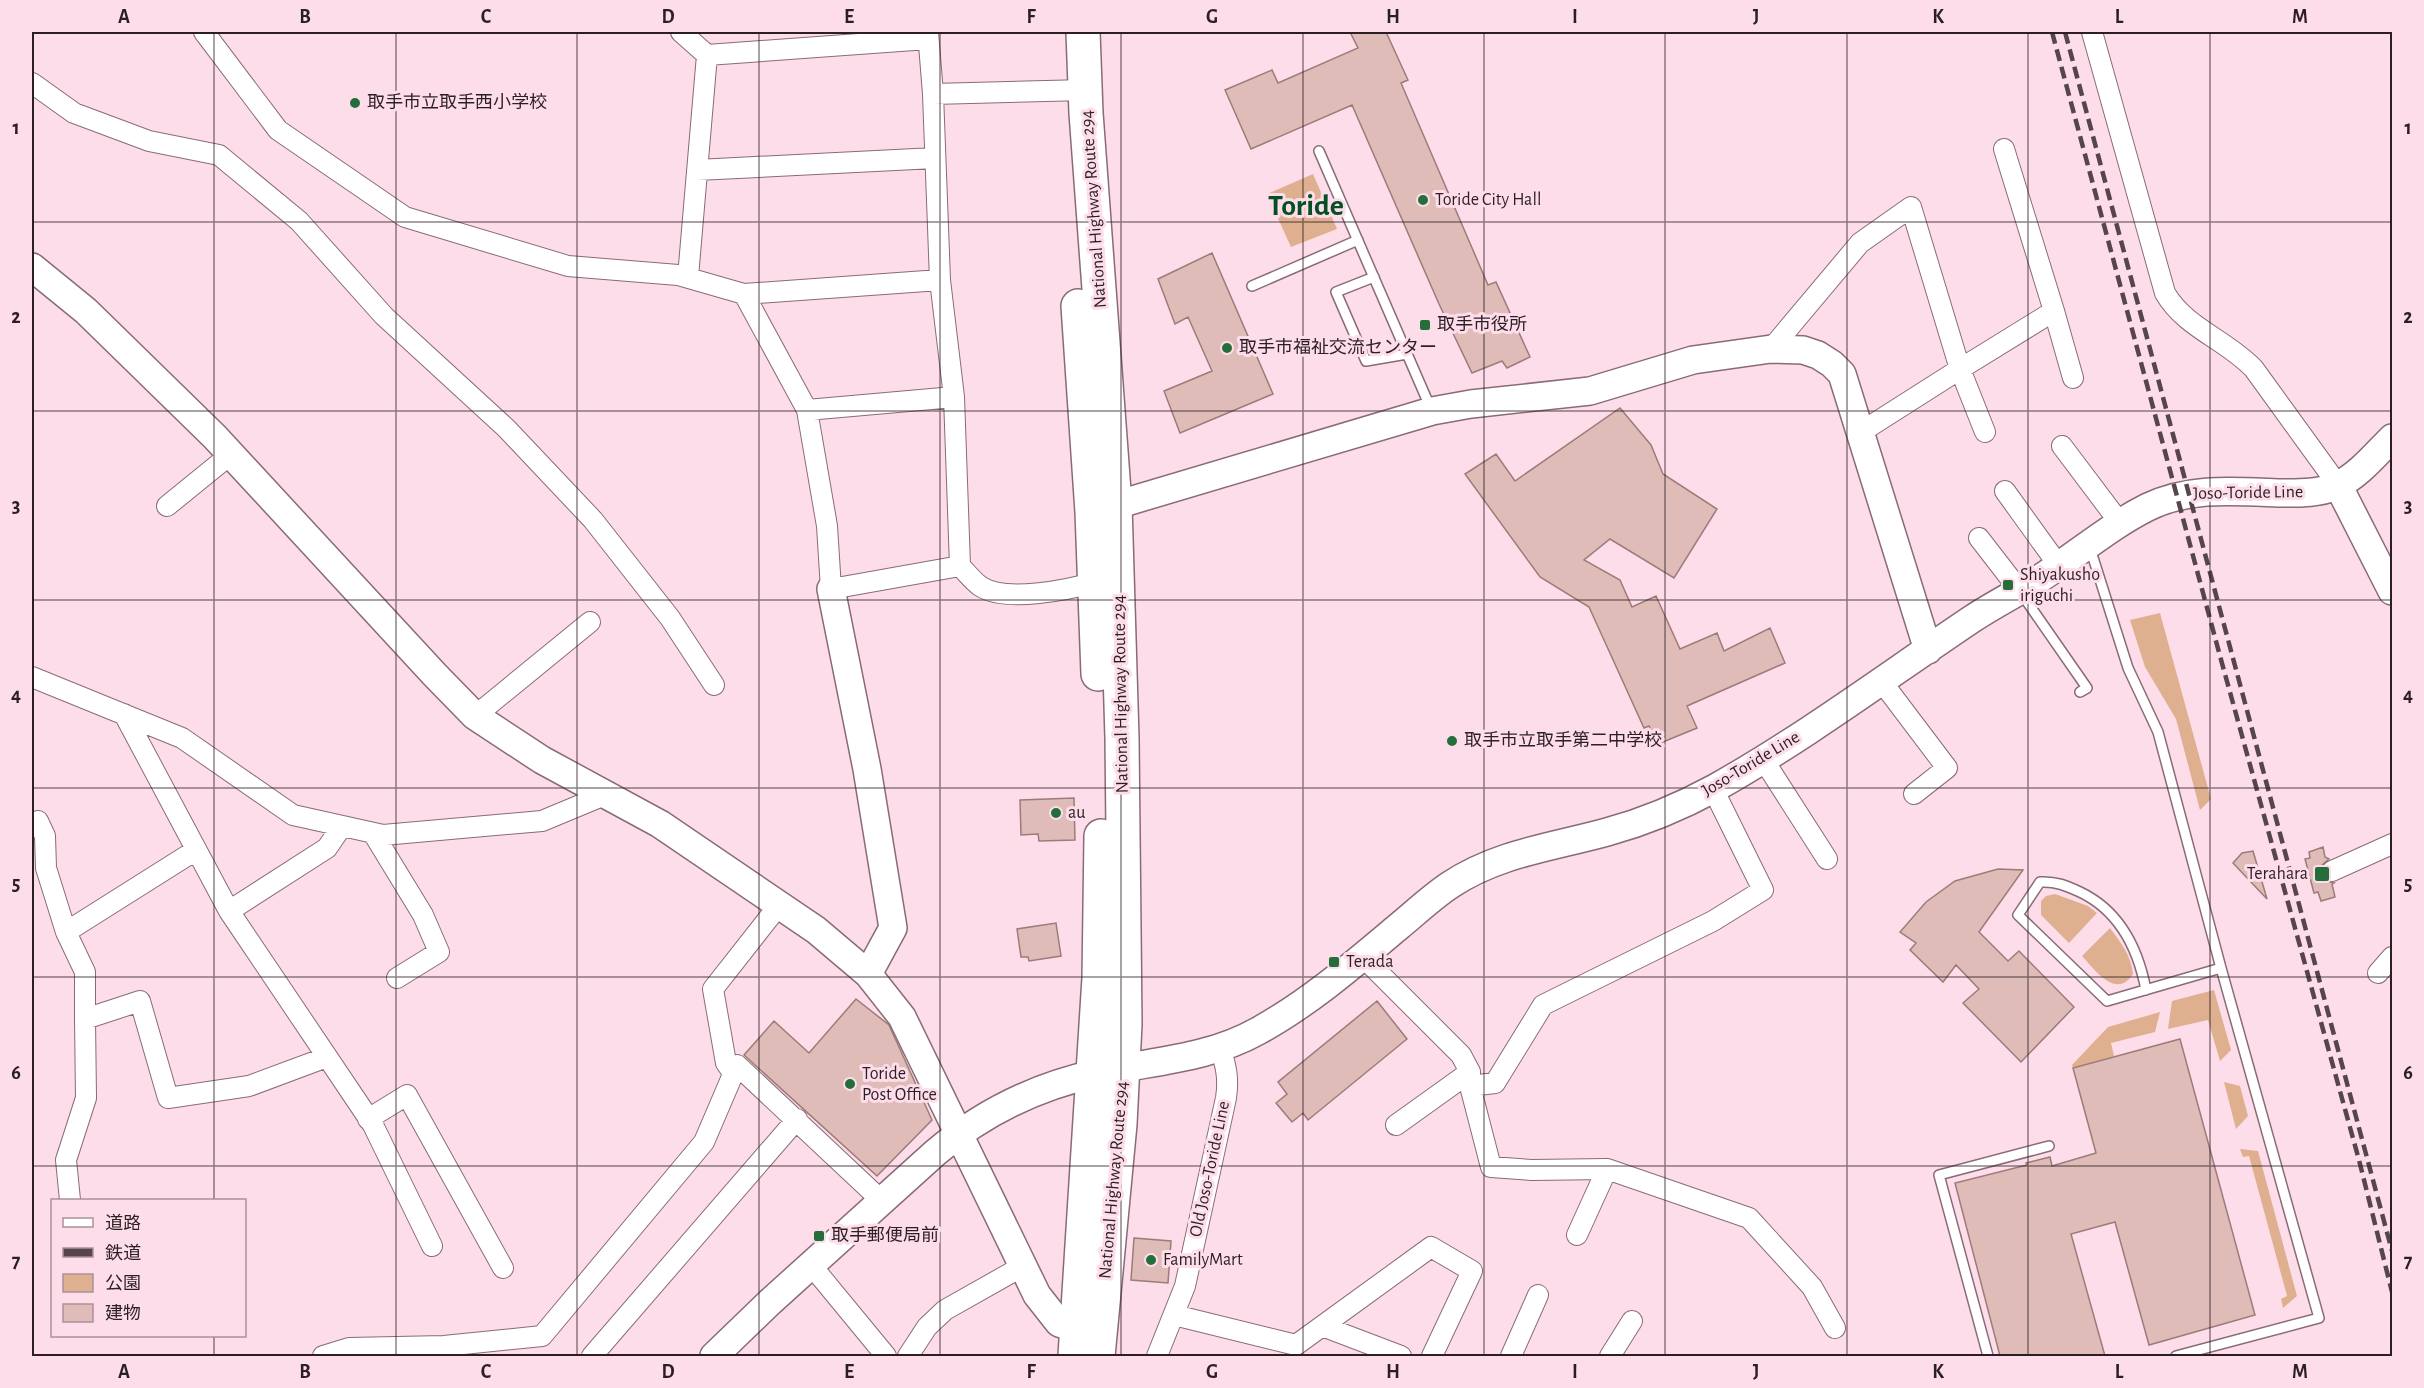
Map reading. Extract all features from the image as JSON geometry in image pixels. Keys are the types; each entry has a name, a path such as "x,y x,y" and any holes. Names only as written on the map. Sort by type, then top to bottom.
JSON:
{"highway":[{"name":"National Highway Route 294","path":"1061,32 1075,90 1123,748 1125,1024 1108,1071 1076,1342"},
{"name":"National Highway Route 294","path":"1075,90 1083,32"},
{"name":"National Highway Route 294","path":"1098,1356 1120,1124 1108,1071 1099,978 1102,773 1095,582 1104,509"}],"street":[{"path":"204,32 278,130 405,217 568,266 678,275 744,294 940,280"},
{"path":"681,32 707,55"},
{"path":"2092,32 2165,293 2172,304 2189,320 2243,357 2254,369 2338,485 2392,591"},
{"path":"707,55 812,39 928,35 933,94 940,280 954,397 960,566 981,587 1008,595 1065,591 1095,582"},
{"path":"688,278 707,55"},
{"path":"32,83 74,113 149,141 219,155 299,221 384,316 507,429 593,520 670,618 714,685"},
{"path":"933,94 1075,90"},
{"path":"2004,149 2073,378"},
{"path":"697,170 935,158"},
{"path":"1771,349 1860,243 1911,207 1960,369 1985,432"},
{"path":"32,267 86,311 231,454 435,675 476,716 542,760 660,824 816,930 868,974 902,1017 1046,1309 1076,1342"},
{"path":"744,294 807,410 827,526 831,589 867,769 893,928 868,974"},
{"path":"1861,432 2054,311"},
{"path":"1104,509 1432,411 1471,404 1590,391 1693,360 1771,349 1803,350 1818,355 1832,364 1842,375 1928,650"},
{"path":"807,410 954,397"},
{"name":"Joso-Toride Line","path":"714,1356 958,1132 994,1110 1023,1097 1108,1071 1169,1061 1220,1048 1243,1039 1285,1015 1450,885 1479,868 1513,854 1606,832 1651,818 1713,789 1882,682 1974,618 2059,566 2120,523 2160,501 2190,493 2212,491 2293,493 2327,490 2355,475 2392,438"},
{"path":"2062,446 2120,523"},
{"path":"167,506 231,454"},
{"path":"2005,491 2059,566"},
{"path":"1979,537 2020,591"},
{"path":"831,589 960,566"},
{"path":"476,716 590,622"},
{"path":"32,677 182,738 293,815 373,833 384,835 542,820 608,794"},
{"path":"1882,682 1947,768 1914,794"},
{"path":"124,714 229,911 368,1119 432,1246"},
{"path":"1763,759 1827,859"},
{"path":"1396,1125 1470,1079 1495,1083 1543,1005 1713,921 1763,890 1713,789"},
{"path":"38,821 45,836 46,868 66,932 85,972 86,1098 66,1160 70,1199"},
{"path":"229,911 327,848 342,826"},
{"path":"373,833 423,915 439,951 397,978"},
{"path":"2332,871 2392,844"},
{"path":"66,932 196,850"},
{"path":"733,1073 726,1064 713,989 779,905"},
{"path":"1362,956 1461,1055 1470,1079 1491,1167 1532,1170 1607,1169 1749,1218 1812,1287 1835,1328"},
{"path":"2378,972 2392,957"},
{"path":"85,1019 140,1001 168,1098 249,1086 327,1057"},
{"name":"Old Joso-Toride Line","path":"1157,1356 1185,1286 1228,1085 1227,1067 1220,1048"},
{"path":"323,1356 350,1352 445,1351 542,1336 704,1142 737,1065 882,1201"},
{"path":"368,1119 407,1095 503,1268"},
{"path":"592,1356 797,1119"},
{"path":"1576,1235 1607,1169"},
{"path":"1174,1316 1292,1350 1431,1247 1472,1271 1432,1356"},
{"path":"812,1265 886,1356"},
{"path":"908,1356 927,1327 945,1310 1023,1266"},
{"path":"1511,1356 1538,1295"},
{"path":"1610,1356 1632,1321"},
{"path":"1322,1326 1401,1356"}],"lane":[{"path":"1319,151 1432,411"},
{"path":"1252,286 1358,240"},
{"path":"1374,277 1336,292 1366,361 1407,354"},
{"path":"2090,545 2128,668 2158,732 2319,1318 2176,1356"},
{"path":"2020,591 2087,687 2080,693"},
{"path":"2146,990 2142,967 2133,946 2122,926 2111,913 2085,895 2063,884 2040,882 2018,915 2107,1001 2146,990 2221,968"},
{"path":"1988,1356 1939,1175 2049,1146"}],"green space":[{"path":"1313,174 1337,229 1291,247 1267,194"},
{"path":"2160,613 2211,799 2200,810 2176,719 2145,667 2130,620"},
{"path":"2055,894 2088,906 2097,913 2069,943 2041,915 2041,901 2046,896"},
{"path":"2110,928 2125,949 2132,967 2133,974 2120,984 2106,980 2099,975 2082,956"},
{"path":"2214,990 2231,1050 2220,1061 2208,1020 2168,1029 2172,1001"},
{"path":"2160,1012 2155,1032 2111,1043 2114,1056 2073,1068 2072,1065 2108,1027"},
{"path":"2224,1082 2240,1086 2248,1116 2236,1129"},
{"path":"2240,1149 2258,1151 2297,1296 2283,1308 2281,1299 2287,1296 2249,1156 2243,1157"}],"building":[{"path":"1350,32 1386,32 1408,80 1401,83 1488,285 1496,282 1530,357 1507,368 1502,361 1472,373 1439,304 1352,105 1251,149 1225,90 1272,70 1278,83 1358,48"},
{"name":"取手市福祉交流センター","path":"1212,253 1273,394 1180,433 1164,391 1212,371 1188,317 1175,324 1158,279"},
{"path":"1620,408 1651,445 1663,474 1717,509 1674,578 1610,539 1584,560 1620,580 1632,607 1656,596 1680,649 1717,633 1724,651 1770,628 1785,663 1687,706 1697,728 1658,744 1649,726 1644,728 1589,607 1540,577 1465,474 1496,454 1515,481"},
{"path":"1074,798 1075,840 1039,841 1038,834 1021,835 1020,800"},
{"path":"2323,847 2325,857 2329,859 2322,865 2321,875 2326,881 2334,883 2332,884 2335,897 2321,901 2318,892 2314,893 2305,859 2310,858 2309,852"},
{"path":"2253,851 2267,899 2233,863 2242,853"},
{"path":"1998,869 2023,870 1979,932 2008,961 2019,951 2074,1007 2021,1062 1963,1003 1979,989 1956,965 1943,982 1910,950 1916,943 1900,932 1926,902 1955,881"},
{"path":"1056,923 1061,956 1029,961 1028,957 1021,957 1017,929"},
{"path":"856,999 889,1025 932,1120 877,1176 744,1055 774,1021 809,1053"},
{"path":"1377,1001 1407,1039 1308,1120 1303,1113 1292,1122 1276,1103 1287,1094 1278,1082"},
{"path":"2180,1039 2255,1315 2149,1345 2115,1222 2071,1234 2105,1356 2000,1356 1955,1183 2050,1157 2052,1166 2096,1153 2073,1068"},
{"name":"FamilyMart","path":"1134,1238 1171,1241 1168,1283 1131,1280"}],"railway":[{"path":"2052,32 2359,1160 2392,1292"},
{"path":"2065,32 2392,1251"}],"place":[{"name":"取手市立取手西小学校","path":"355,103"},
{"name":"Toride City Hall","path":"1423,200"},
{"name":"取手市役所","path":"1425,325"},
{"name":"取手市福祉交流センター","path":"1227,348"},
{"name":"Shiyakusho iriguchi","path":"2008,585"},
{"name":"取手市立取手第二中学校","path":"1452,741"},
{"name":"au","path":"1056,813"},
{"name":"Terahara","path":"2322,874"},
{"name":"Terada","path":"1334,962"},
{"name":"Toride Post Office","path":"850,1084"},
{"name":"取手郵便局前","path":"819,1236"},
{"name":"FamilyMart","path":"1151,1260"}],"district":[{"name":"Toride","path":"1306,206"}]}
